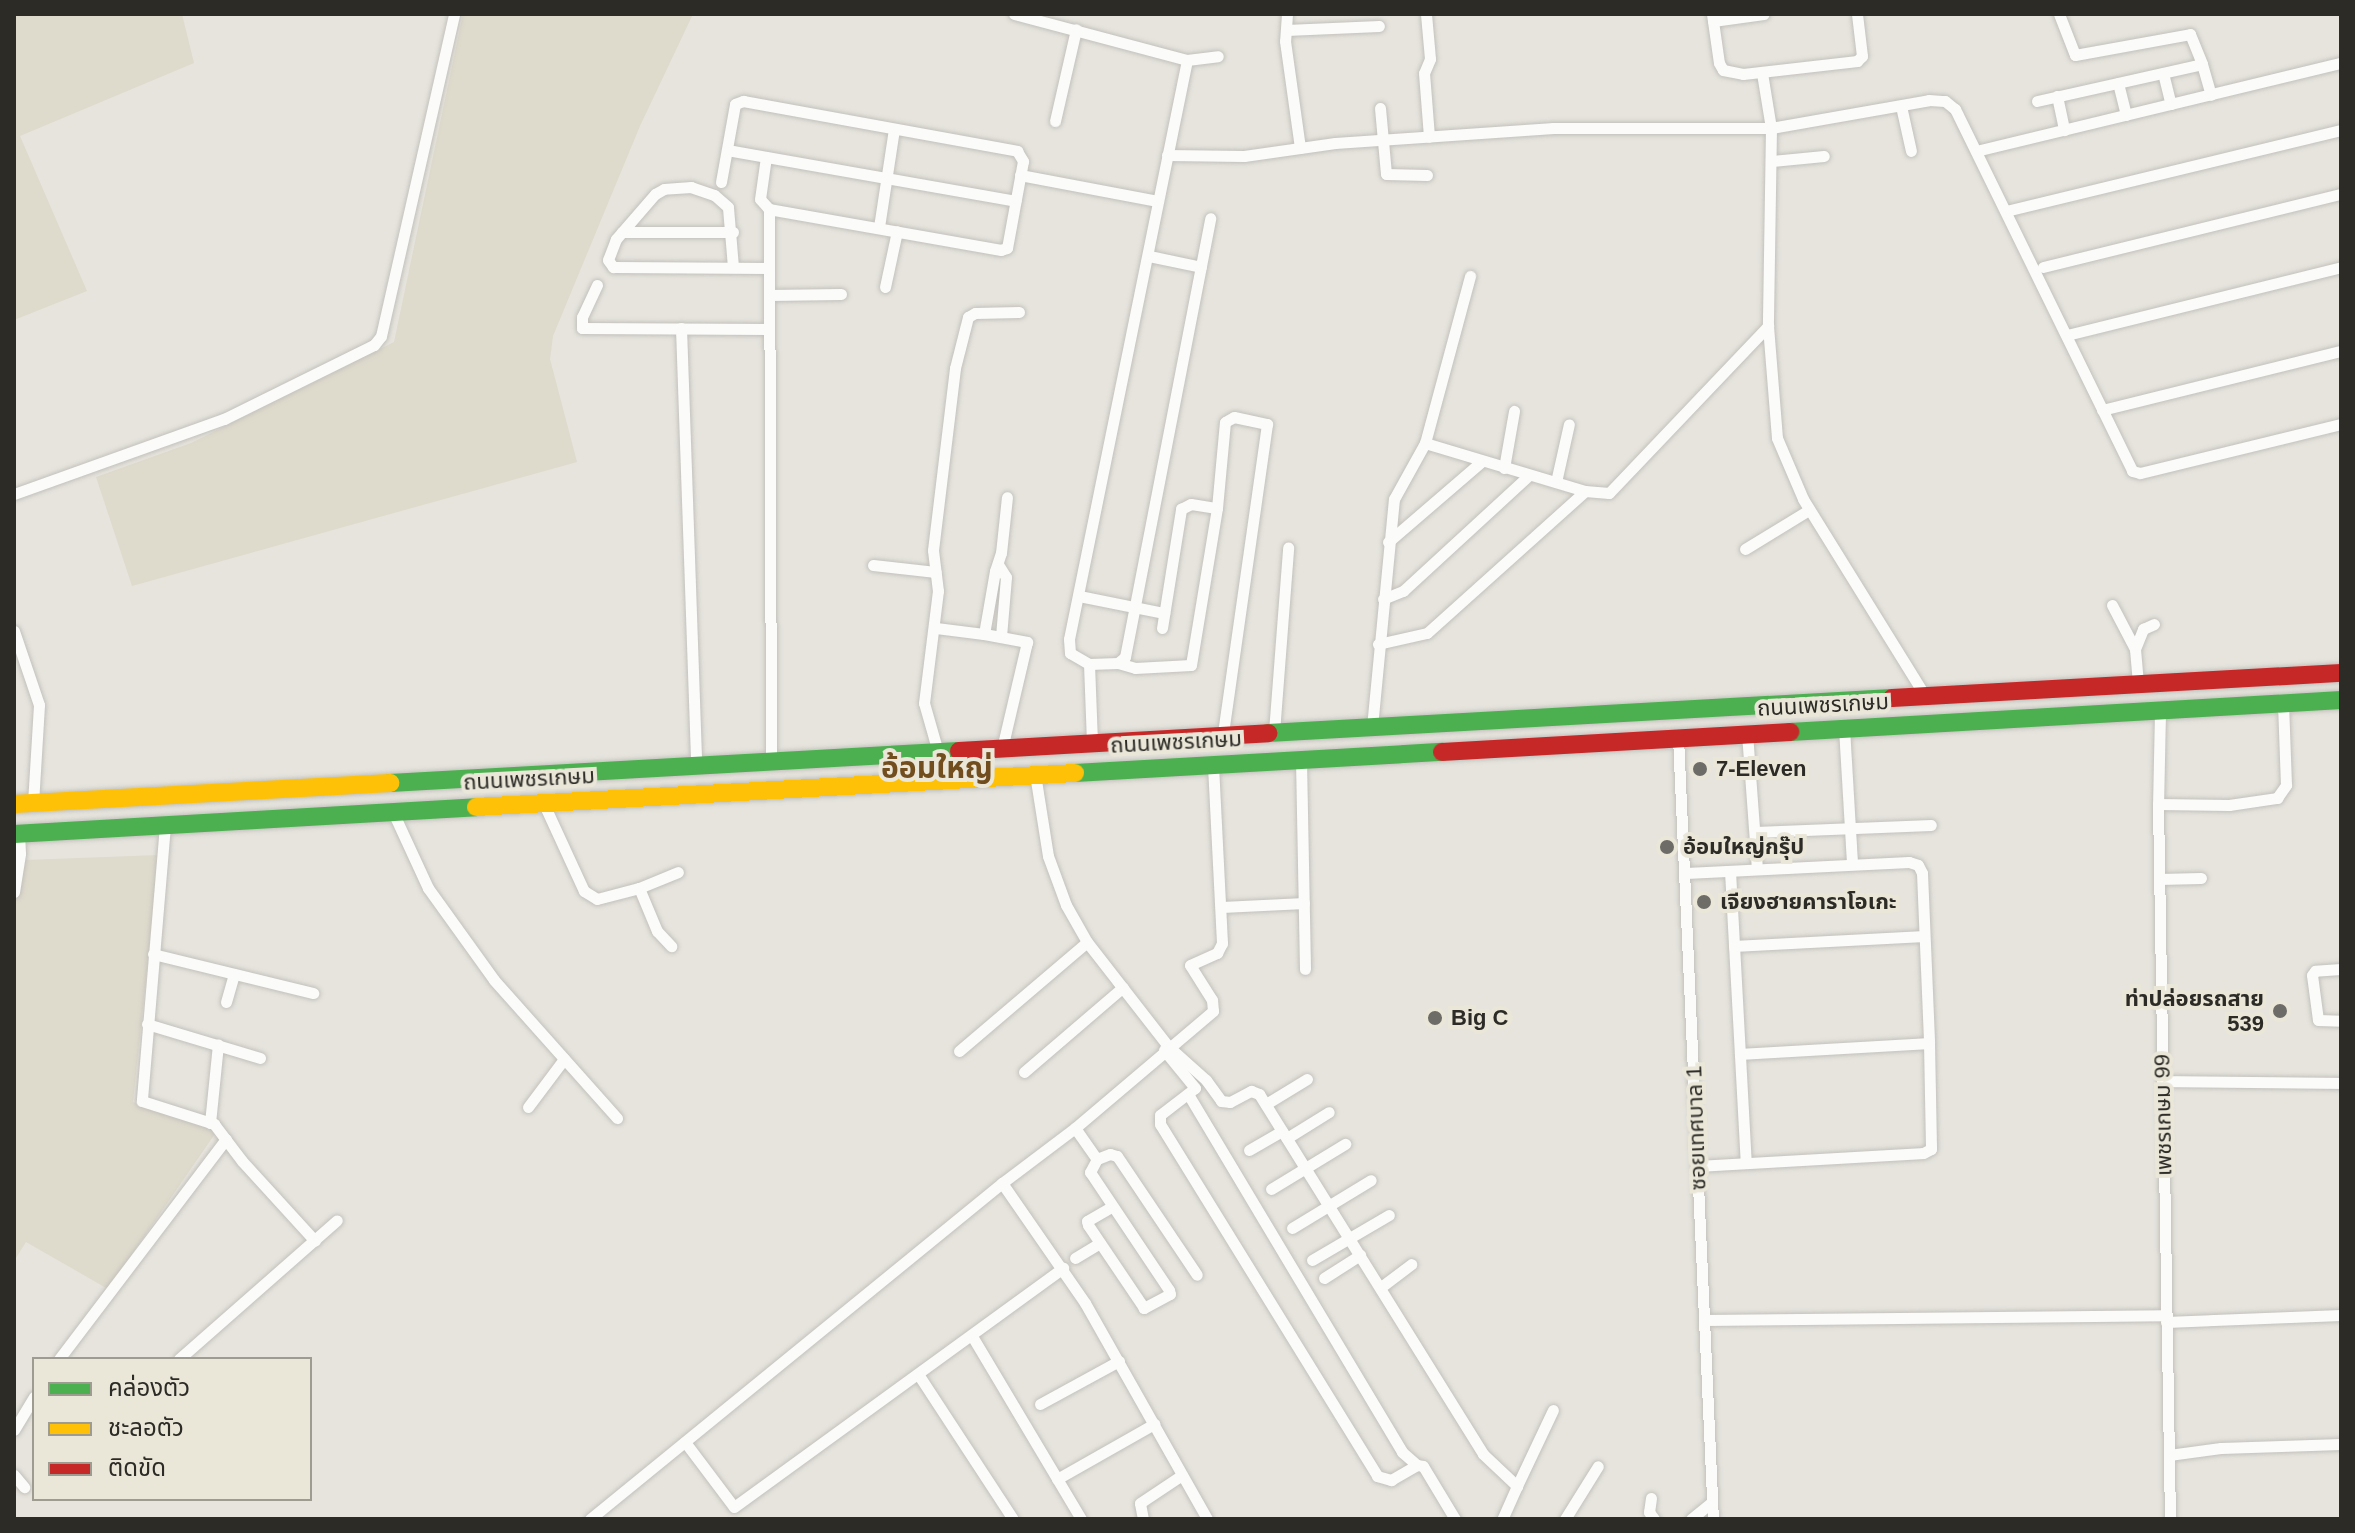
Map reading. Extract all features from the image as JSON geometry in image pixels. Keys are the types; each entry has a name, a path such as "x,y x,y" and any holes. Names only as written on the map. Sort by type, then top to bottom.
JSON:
{"main road":[{"name":"ถนนเพชรเกษม","path":"23,804 2341,673"},
{"path":"2192,681 2183,690 2182,698 2194,709"},
{"path":"2160,712 2170,682"},
{"name":"ถนนเพชรเกษม","path":"16,834 2341,700"}],"street":[{"path":"14,494 224,419 374,345 381,336 454,14"},
{"path":"1014,14 1187,60 1218,56"},
{"path":"1287,14 1286,30 1300,148"},
{"path":"1426,14 1430,59 1424,73 1429,137"},
{"path":"1764,14 1712,18 1719,63 1723,70 1743,74 1762,73 1857,61 1862,56 1857,14"},
{"path":"2059,14 2075,55 2190,34 2211,95"},
{"path":"1286,30 1379,26"},
{"path":"1055,121 1076,29"},
{"path":"1187,60 1069,649 1074,658 1089,664 1118,663 1135,668 1191,665 1217,508 1225,422 1234,417 1267,424 1223,735"},
{"path":"1976,151 2341,63"},
{"path":"2037,101 2202,64"},
{"path":"1762,73 1771,128 1768,326 1777,438 1809,510 1925,696"},
{"path":"2163,73 2171,104"},
{"path":"2118,83 2126,115"},
{"path":"2057,96 2064,130"},
{"path":"721,182 735,104 743,101 1017,151 1023,157 1005,249 769,209 760,199 766,157"},
{"path":"1167,155 1244,156 1383,140 1553,128 1771,128 1945,101 1955,109 2132,471 2140,473 2341,424"},
{"path":"1901,106 1911,151"},
{"path":"1380,108 1386,174 1427,175"},
{"path":"879,227 894,129"},
{"path":"2006,211 2341,130"},
{"path":"727,150 1016,201"},
{"path":"1772,161 1824,156"},
{"path":"1020,175 1158,201"},
{"path":"733,267 731,215 724,201 691,187 677,186 655,194 622,232 608,260 613,267 769,268"},
{"path":"2043,267 2341,194"},
{"path":"769,209 771,761"},
{"path":"1118,663 1125,657 1210,218"},
{"path":"885,287 897,231"},
{"path":"622,232 733,232"},
{"path":"1149,256 1201,267"},
{"path":"2067,335 2341,267"},
{"path":"1372,727 1394,499 1425,443 1470,276"},
{"path":"597,285 582,317 582,328 769,329"},
{"path":"769,295 841,294"},
{"path":"938,752 924,703 936,628 933,550 964,324 975,313 1019,312"},
{"path":"1425,443 1481,462 1603,494 1614,489 1768,326"},
{"path":"681,328 696,764"},
{"path":"2102,410 2341,351"},
{"path":"1504,468 1514,411"},
{"path":"1556,482 1569,424"},
{"path":"1388,542 1481,462"},
{"path":"1383,599 1403,591 1529,475"},
{"path":"1378,644 1427,633 1585,491"},
{"path":"984,634 995,571 999,566 1007,497"},
{"path":"1162,628 1181,509 1191,504 1217,508"},
{"path":"1745,549 1809,510"},
{"path":"1274,732 1288,548"},
{"path":"873,565 936,572"},
{"path":"999,566 1006,577 1001,637"},
{"path":"1079,596 1164,613"},
{"path":"2112,605 2135,649 2138,684"},
{"path":"2135,649 2143,629 2154,624"},
{"path":"936,628 1027,642 1002,749"},
{"path":"14,631 39,705 23,804"},
{"path":"1089,664 1092,743"},
{"path":"2158,804 2229,805 2277,798 2286,785 2283,704"},
{"name":"เพชรเกษม 99","path":"2160,712 2158,804 2170,1519"},
{"path":"1844,728 1852,864"},
{"path":"1747,733 1757,869"},
{"name":"ซอยเทศบาล 1","path":"1678,737 1713,1519"},
{"path":"1301,760 1305,969"},
{"path":"590,1519 1002,1183 1075,1128 1213,1011 1212,1000 1190,965 1220,948 1222,907 1213,764"},
{"path":"1035,774 1048,856 1066,905 1087,942 1195,1088 1160,1115 1160,1124 1377,1476 1391,1480 1417,1465"},
{"path":"543,802 588,895 597,899 639,888 678,872"},
{"path":"392,810 414,863 436,900 494,980 617,1118"},
{"path":"165,825 142,1101 210,1123 315,1241"},
{"path":"1755,832 1931,825"},
{"path":"14,892 20,853 16,834"},
{"path":"1686,873 1909,862 1918,865 1922,873 1929,1043 1931,1149 1923,1153 1698,1166"},
{"path":"1730,871 1746,1163"},
{"path":"2159,879 2201,878"},
{"path":"639,888 667,942"},
{"path":"1222,907 1304,903"},
{"path":"1734,946 1924,936"},
{"path":"959,1051 1087,942"},
{"path":"153,954 313,993"},
{"path":"2341,969 2315,971 2312,975 2318,1020 2341,1021"},
{"path":"226,1002 234,974"},
{"path":"1024,1072 1123,987"},
{"path":"147,1024 260,1058"},
{"path":"1740,1054 1929,1043"},
{"path":"210,1123 218,1044"},
{"path":"1166,1048 1206,1080 1221,1101 1230,1102 1254,1091 1266,1104 1483,1454 1517,1486"},
{"path":"528,1107 564,1059"},
{"path":"1266,1104 1307,1079"},
{"path":"2162,1081 2341,1083"},
{"path":"1188,1094 1402,1452 1417,1465 1423,1466 1455,1519"},
{"path":"1249,1150 1329,1112"},
{"path":"1075,1128 1097,1159"},
{"path":"61,1357 226,1139"},
{"path":"1271,1189 1345,1144"},
{"path":"1111,1207 1087,1221 1140,1306 1144,1308 1170,1294 1090,1172 1097,1159 1110,1154 1117,1156 1197,1275"},
{"path":"1292,1228 1371,1180"},
{"path":"1002,1183 1063,1268 1207,1519"},
{"path":"1312,1260 1389,1215"},
{"path":"181,1357 337,1220"},
{"path":"1075,1258 1100,1243"},
{"path":"1324,1278 1360,1255"},
{"path":"1381,1287 1411,1264"},
{"path":"685,1442 734,1507 1063,1268"},
{"path":"1704,1320 2166,1319 2341,1315"},
{"path":"972,1336 1081,1519"},
{"path":"1040,1404 1119,1361"},
{"path":"918,1374 1013,1519"},
{"path":"14,1430 32,1400"},
{"path":"1502,1519 1553,1410"},
{"path":"1057,1479 1154,1424"},
{"path":"2169,1455 2221,1448 2341,1444"},
{"path":"1565,1519 1598,1466"},
{"path":"14,1475 24,1487"},
{"path":"1143,1519 1140,1503 1182,1475"},
{"path":"1651,1498 1649,1512 1654,1519"},
{"path":"1691,1519 1712,1502"}],"shaded area":[{"path":"14,14 182,14 194,63 20,136 87,291 14,320"},
{"path":"463,14 693,14 640,126 553,336 550,359 577,462 132,586 96,477 191,443 394,342"},
{"path":"159,855 133,1102 219,1128 108,1289 26,1242 14,1261 14,909 25,860"}],"traffic: fast":[{"path":"1268,733 1892,698"},
{"path":"1790,732 2341,700"},
{"path":"390,783 959,751"},
{"path":"1075,773 1442,752"},
{"path":"14,834 476,807"}],"traffic: slow":[{"path":"476,807 1075,773"},
{"path":"14,804 390,783"}],"traffic: jam":[{"path":"1892,698 2341,673"},
{"path":"1442,752 1790,732"},
{"path":"959,751 1268,733"}],"place":[{"name":"7-Eleven","path":"1700,769"},
{"name":"อ้อมใหญ่กรุ๊ป","path":"1667,847"},
{"name":"เจียงฮายคาราโอเกะ","path":"1704,902"},
{"name":"ท่าปล่อยรถสาย 539","path":"2280,1011"},
{"name":"Big C","path":"1435,1018"}],"district":[{"name":"อ้อมใหญ่","path":"937,768"}]}
